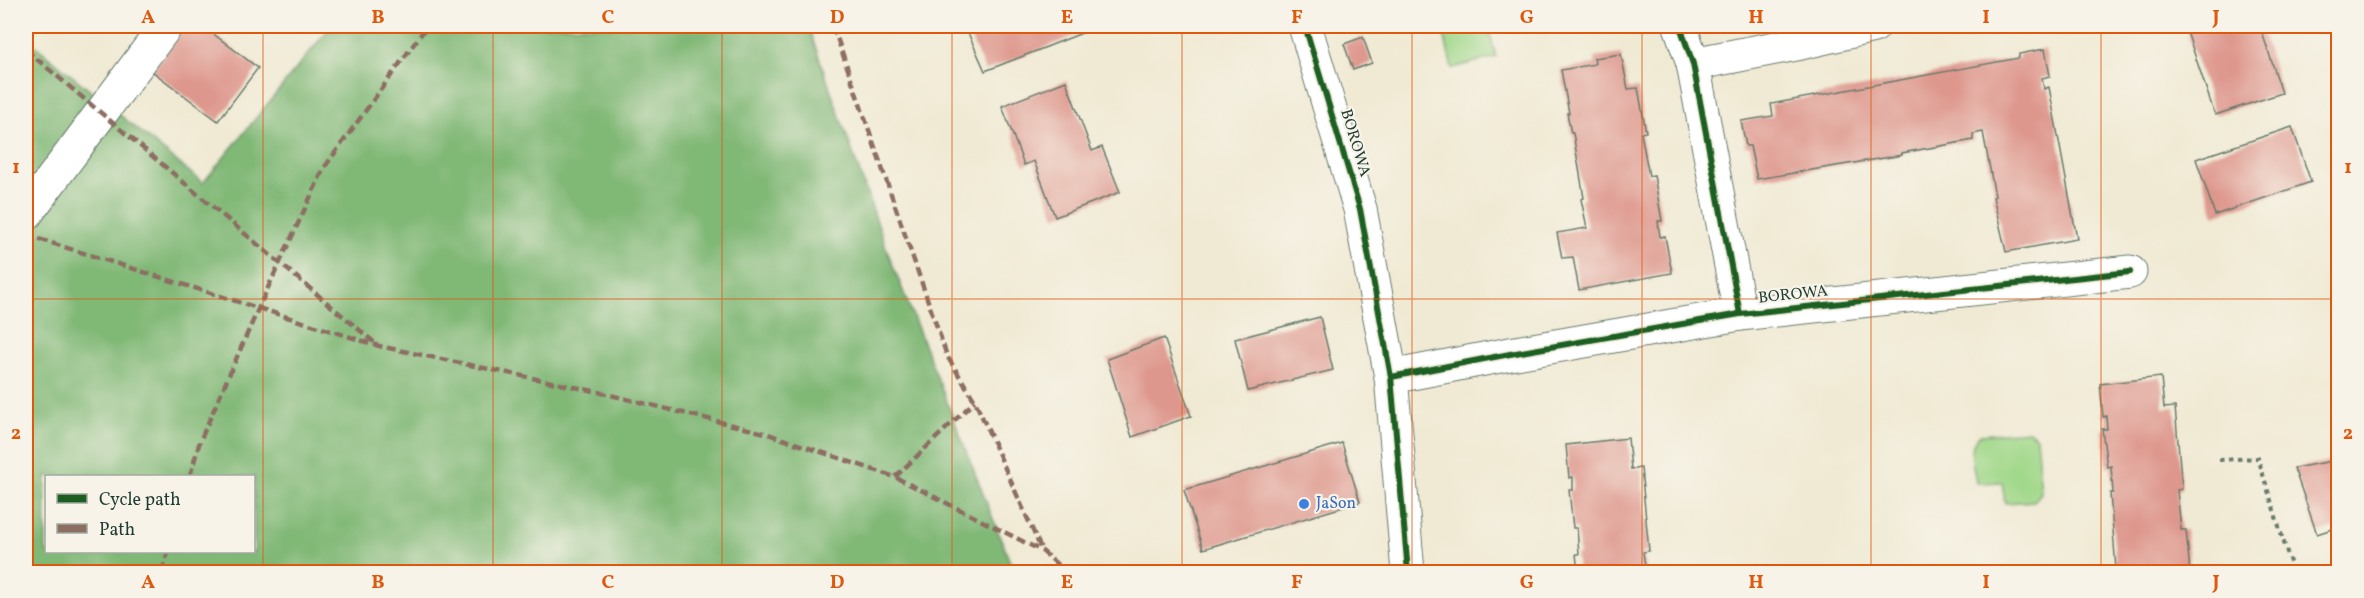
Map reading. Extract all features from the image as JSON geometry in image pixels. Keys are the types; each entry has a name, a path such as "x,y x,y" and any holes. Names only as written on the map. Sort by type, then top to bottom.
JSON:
{"street":[{"path":"26,214 166,26"},
{"name":"BOROWA","path":"1305,26 1360,208 1391,377 1408,573"},
{"path":"1680,26 1693,64 1740,314"},
{"path":"1693,64 1799,34 1874,26"},
{"name":"BOROWA","path":"1391,377 1740,314 2130,272"}],"path":[{"path":"2219,460 2258,458 2293,573"}],"green space":[{"path":"331,26 808,26 888,253 1014,572 26,572 26,38 203,183"},
{"path":"1442,26 1488,26 1496,57 1452,68"},
{"path":"2029,431 2036,437 2041,493 2034,501 2005,503 2002,482 1976,483 1972,457 1973,444 1980,435"}],"building":[{"path":"186,26 203,26 258,68 218,121 152,71"},
{"path":"965,26 1100,26 985,71"},
{"path":"2185,26 2260,26 2282,93 2215,115"},
{"path":"1363,37 1372,63 1353,70 1344,44"},
{"path":"2045,49 2050,76 2042,78 2044,89 2049,87 2077,239 2006,252 1993,197 1995,196 1983,132 1973,134 1973,140 1902,153 1902,155 1757,179 1750,146 1746,146 1741,121 1773,116 1771,104 2019,58 2019,54"},
{"path":"1621,54 1628,89 1638,88 1646,132 1641,133 1649,176 1654,175 1662,221 1658,221 1660,237 1665,236 1672,273 1579,290 1573,257 1562,258 1557,233 1587,228 1581,199 1584,198 1561,70 1595,64 1594,58"},
{"path":"1066,81 1092,151 1102,147 1120,192 1055,217 1034,161 1024,165 1002,106"},
{"path":"2292,127 2311,182 2215,215 2196,159"},
{"path":"1320,317 1333,370 1248,391 1235,339"},
{"path":"1164,338 1191,416 1132,437 1107,359"},
{"path":"2161,377 2164,408 2175,407 2182,489 2177,490 2181,530 2186,530 2190,572 2097,572 2116,569 2110,493 2113,493 2111,466 2107,467 2102,429 2107,429 2106,416 2103,417 2100,384"},
{"path":"1628,438 1631,469 1641,468 1649,551 1643,552 1646,572 1578,572 1577,528 1573,528 1569,490 1573,490 1573,477 1569,478 1566,445"},
{"path":"1342,443 1360,502 1203,549 1184,490"},
{"path":"2338,460 2338,527 2317,534 2294,468"},
{"path":"2074,568 2074,572 2040,572 2040,571"}],"marked path":[{"path":"190,475 200,441 324,168 427,26"},
{"path":"833,26 947,356 975,401 1042,551"},
{"path":"26,50 375,343"},
{"path":"26,235 379,346 594,391 765,433 895,477 1042,551 1066,572"},
{"path":"895,477 975,401"},
{"path":"162,572 168,553"}],"cycle path":[{"path":"1305,26 1360,209 1391,377 1408,572"},
{"path":"1680,26 1693,64 1740,314"},
{"path":"1391,377 1740,314 2130,272"}],"place":[{"name":"JaSon","path":"1304,504"}]}
